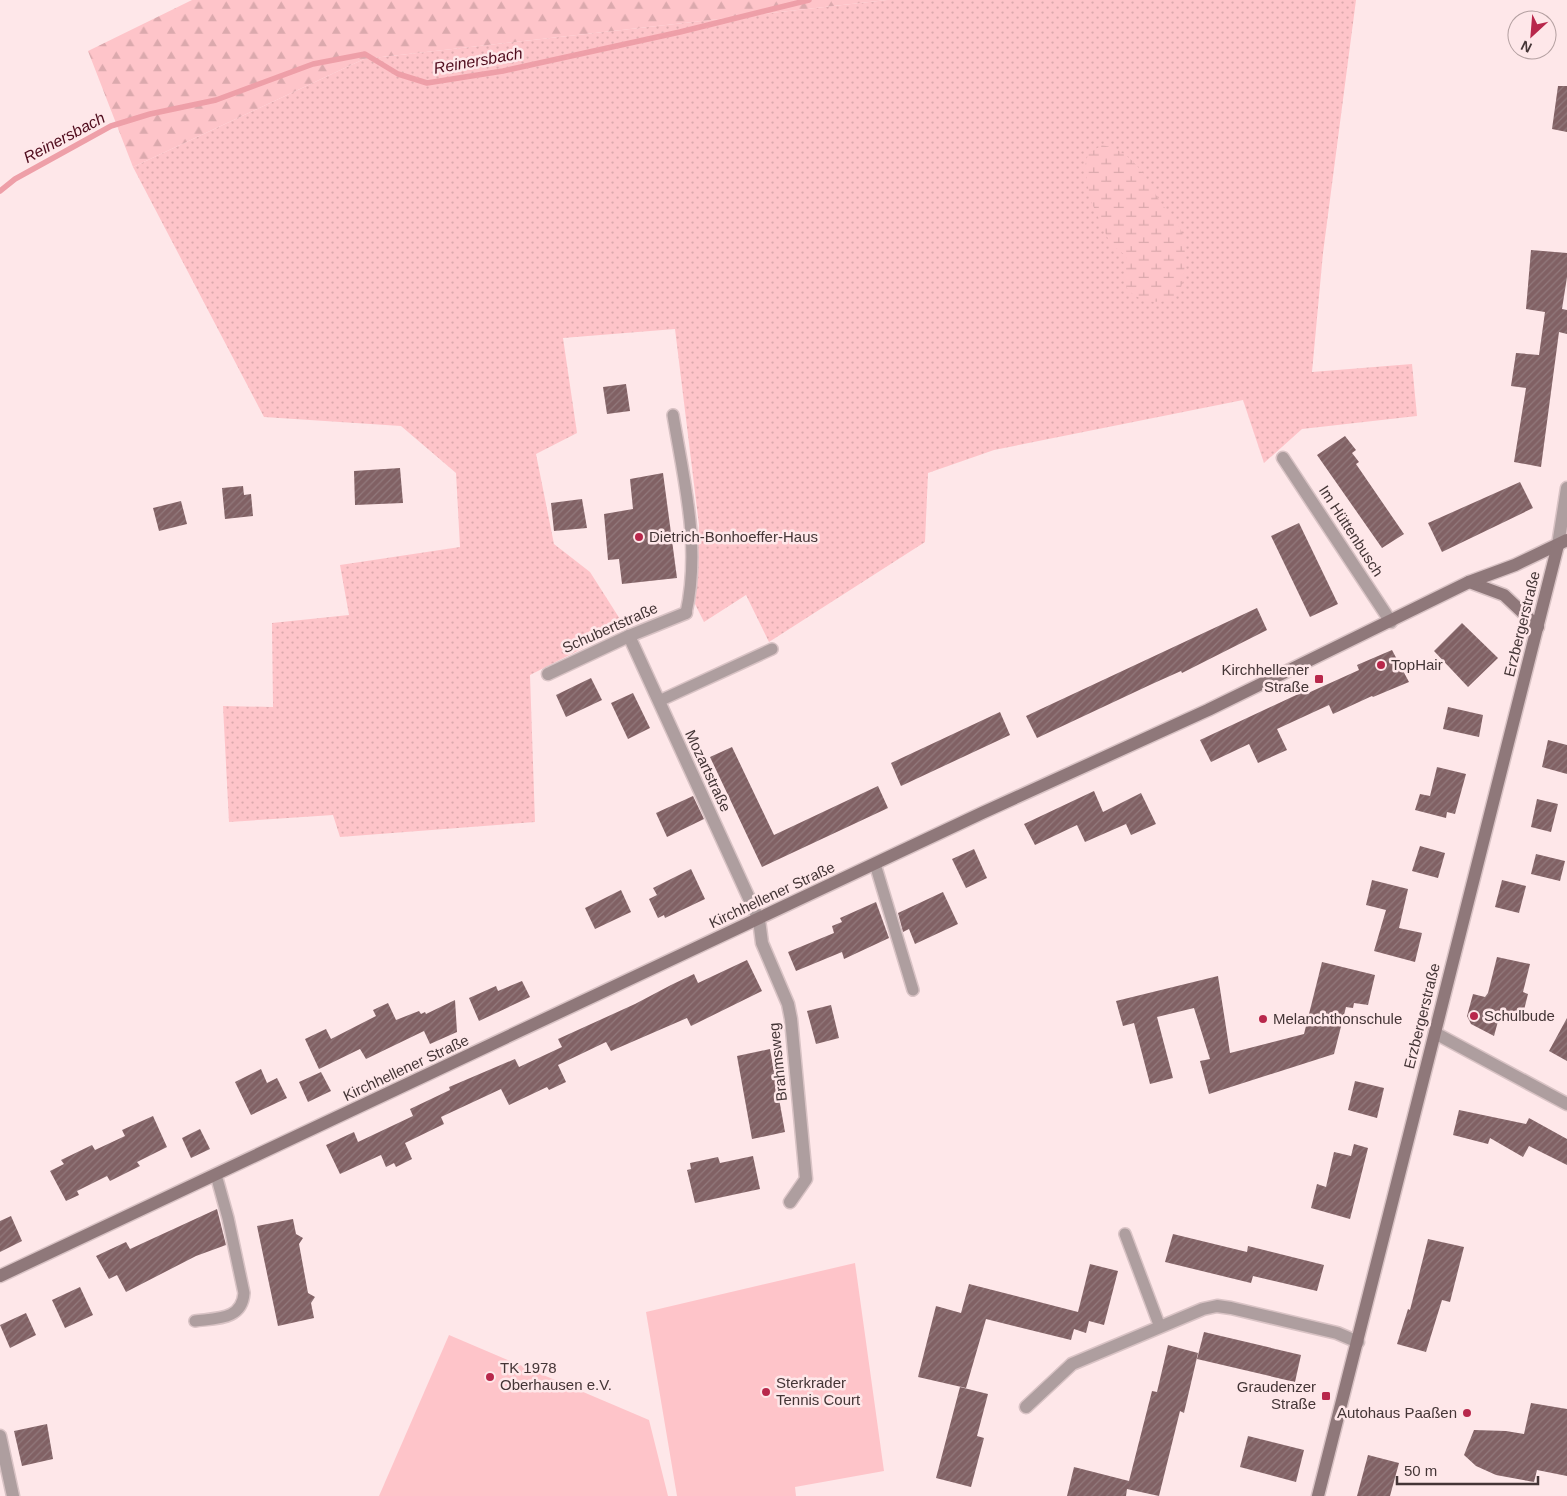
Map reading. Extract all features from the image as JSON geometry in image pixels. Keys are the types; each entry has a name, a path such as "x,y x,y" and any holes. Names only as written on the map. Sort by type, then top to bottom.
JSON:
{"main road":[{"name":"Kirchhellener Straße","path":"0,1276 1089,763 1208,710 1391,622 1469,582 1515,565 1562,542"},
{"name":"Erzbergerstraße","path":"1318,1496 1538,627 1562,542"},
{"path":"1469,582 1504,595 1538,627"}],"street":[{"name":"Im Hüttenbusch","path":"1283,458 1391,622"},
{"path":"1562,542 1567,488"},
{"name":"Schubertstraße","path":"548,674 629,636 686,613"},
{"name":"Mozartstraße","path":"629,636 759,920"},
{"name":"Brahmsweg","path":"759,920 762,943 788,1004 791,1019 806,1179 790,1202"},
{"path":"1435,1033 1567,1104"},
{"path":"1026,1408 1072,1364 1203,1309 1217,1306 1337,1333 1358,1342"},
{"path":"0,1436 13,1496"}],"lane":[{"path":"672,415 688,507 693,551 692,588 686,613"},
{"path":"658,701 772,650"},
{"path":"875,864 913,990"},
{"path":"195,1322 230,1316 240,1309 243,1302 244,1293 228,1218 216,1175"},
{"path":"1126,1234 1160,1327"}],"green space":[{"path":"192,0 887,0 364,59 133,167 88,51"},
{"path":"887,0 1356,0 1323,253 1312,372 1412,364 1417,416 1302,429 1264,463 1243,400 994,450 928,473 925,542 769,642 746,595 704,622 695,604 699,525 675,329 563,338 577,433 536,454 554,544 590,572 625,627 530,675 535,822 340,837 333,815 229,822 223,706 273,707 272,623 349,615 340,565 460,547 456,473 401,426 264,417 133,167 364,59"},
{"path":"1102,145 1120,152 1135,163 1181,231 1185,249 1183,282 1178,293 1172,298 1165,301 1149,301 1133,294 1124,282 1126,256 1110,243 1090,199 1085,166 1088,154"},
{"name":"Sterkrader Tennis Court","path":"855,1263 884,1471 795,1487 796,1496 677,1496 646,1312"},
{"name":"TK 1978 Oberhausen e.V.","path":"449,1335 649,1420 668,1496 379,1496"}],"building":[{"path":"1558,86 1567,86 1567,132 1552,129"},
{"path":"1531,250 1567,253 1567,277 1562,309 1567,310 1567,334 1559,332 1541,467 1514,462 1526,388 1511,386 1516,353 1539,355 1545,312 1526,309"},
{"path":"626,384 630,411 607,414 603,387"},
{"path":"1345,436 1356,450 1352,453 1359,462 1356,464 1404,534 1382,548 1317,455"},
{"path":"400,468 403,503 355,505 354,471"},
{"name":"Dietrich-Bonhoeffer-Haus","path":"663,473 677,578 622,584 619,559 608,560 604,514 633,509 630,479"},
{"path":"1520,482 1533,508 1442,552 1428,523"},
{"path":"243,486 244,495 251,494 253,516 225,519 222,488"},
{"path":"582,499 587,528 554,531 551,503"},
{"path":"181,501 187,524 159,531 153,508"},
{"path":"1299,523 1338,604 1310,617 1271,536"},
{"path":"1257,608 1267,630 1182,673 1181,671 1152,684 1037,738 1026,716"},
{"path":"1462,623 1498,658 1468,687 1434,651"},
{"path":"1392,650 1409,682 1333,714 1329,705 1277,729 1287,750 1258,763 1249,744 1211,762 1200,740 1307,690 1308,693 1359,670 1357,665"},
{"path":"591,678 602,700 566,717 556,695"},
{"path":"633,693 650,728 628,739 611,703"},
{"path":"1448,707 1483,715 1479,737 1443,729"},
{"path":"1000,712 1010,735 901,786 891,763"},
{"path":"1548,740 1567,745 1567,774 1542,767"},
{"path":"732,747 774,835 878,786 888,808 762,867 710,757"},
{"path":"1437,767 1466,774 1455,814 1447,812 1446,818 1415,810 1420,794 1430,796"},
{"path":"1094,791 1103,812 1141,793 1156,824 1131,835 1126,824 1085,842 1077,825 1035,845 1024,824"},
{"path":"693,796 704,819 667,837 656,813"},
{"path":"1537,799 1558,804 1551,832 1531,827"},
{"path":"1420,846 1445,853 1438,878 1412,871"},
{"path":"974,849 987,878 966,888 952,859"},
{"path":"1536,854 1565,861 1560,881 1531,874"},
{"path":"691,869 705,899 665,918 664,915 658,918 649,899 657,895 653,888"},
{"path":"1372,880 1408,889 1399,928 1422,933 1415,962 1374,951 1386,910 1366,905"},
{"path":"1502,880 1526,886 1519,913 1495,907"},
{"path":"621,890 631,912 595,929 585,908"},
{"path":"943,892 958,924 915,944 909,929 903,932 898,913"},
{"path":"876,902 889,938 844,959 842,952 796,971 788,952 834,933 832,926 842,922 840,918"},
{"path":"1497,957 1530,964 1523,992 1528,994 1524,1010 1520,1009 1517,1019 1500,1014 1494,1036 1471,1024 1467,1016 1473,994 1485,997 1488,993"},
{"path":"747,960 762,991 691,1026 687,1018 611,1051 606,1042 558,1065 566,1082 549,1090 547,1087 509,1105 501,1089 441,1117 444,1124 405,1143 412,1159 396,1167 394,1163 386,1167 381,1155 340,1174 326,1145 354,1132 358,1142 413,1116 410,1109 450,1090 449,1087 515,1059 519,1067 562,1047 558,1039 635,1004 694,974 698,983"},
{"path":"1322,962 1375,975 1368,1005 1354,1003 1353,1008 1346,1007 1334,1054 1209,1094 1200,1061 1210,1059 1194,1008 1157,1017 1173,1078 1150,1084 1134,1023 1123,1026 1116,1001 1218,976 1230,1053 1304,1034"},
{"path":"522,981 530,997 479,1021 469,998 496,986 498,991"},
{"path":"455,1000 457,1032 430,1044 424,1031 366,1059 360,1049 319,1069 305,1039 326,1029 331,1039 376,1016 373,1010 388,1003 396,1020 419,1011 421,1014 425,1012 426,1014"},
{"path":"831,1005 839,1038 816,1044 807,1011"},
{"path":"1567,1018 1567,1061 1549,1051"},
{"path":"770,1049 785,1132 752,1139 737,1056"},
{"path":"261,1069 267,1083 277,1078 287,1098 251,1115 235,1082"},
{"path":"321,1072 331,1091 308,1102 299,1082"},
{"path":"1355,1081 1384,1088 1377,1118 1348,1110"},
{"path":"1459,1110 1526,1124 1529,1118 1567,1139 1567,1165 1529,1146 1523,1157 1490,1138 1488,1144 1453,1135"},
{"path":"153,1116 167,1147 137,1162 140,1166 110,1181 107,1176 77,1191 79,1195 66,1201 50,1171 64,1164 61,1160 92,1145 95,1150 125,1136 122,1130"},
{"path":"200,1129 210,1149 191,1158 182,1138"},
{"path":"1354,1144 1368,1148 1350,1219 1311,1208 1317,1184 1326,1187 1334,1152 1351,1156"},
{"path":"753,1156 760,1189 695,1203 687,1170 691,1169 690,1163 718,1157 720,1163"},
{"path":"217,1209 226,1245 196,1256 126,1292 117,1275 109,1279 96,1256 126,1242 130,1249"},
{"path":"11,1216 22,1241 0,1252 0,1221"},
{"path":"293,1219 296,1234 303,1238 299,1244 308,1293 315,1297 311,1303 314,1318 278,1326 257,1226"},
{"path":"1173,1234 1247,1252 1248,1246 1324,1265 1317,1291 1253,1276 1251,1283 1165,1262"},
{"path":"1428,1239 1464,1247 1450,1302 1442,1300 1426,1352 1397,1344 1408,1309 1410,1310"},
{"path":"1090,1264 1118,1271 1104,1325 1089,1321 1086,1333 1074,1329 1071,1340 986,1319 966,1388 918,1377 936,1306 961,1313 969,1284 1078,1312"},
{"path":"80,1287 93,1315 65,1328 52,1300"},
{"path":"26,1313 36,1335 10,1348 0,1325"},
{"path":"1204,1332 1301,1355 1295,1382 1197,1359"},
{"path":"1168,1345 1198,1353 1184,1413 1180,1411 1159,1496 1127,1489 1126,1496 1067,1496 1074,1467 1129,1481 1152,1391 1157,1392"},
{"path":"960,1387 988,1394 977,1436 984,1438 971,1487 936,1478"},
{"path":"1531,1403 1567,1409 1567,1476 1537,1470 1534,1482 1496,1475 1476,1466 1464,1455 1474,1430 1506,1431 1524,1434"},
{"path":"47,1424 53,1459 22,1466 14,1431"},
{"path":"1248,1436 1304,1450 1296,1482 1240,1467"},
{"path":"1368,1455 1399,1463 1390,1496 1357,1496"}],"waterway":[{"name":"Reinersbach","path":"0,191 15,179 111,126 150,114 216,100 313,64 365,54 398,74 427,83 503,71 680,32 809,0"}],"place":[{"name":"Dietrich-Bonhoeffer-Haus","path":"639,537"},
{"name":"TopHair","path":"1381,665"},
{"name":"Kirchhellener Straße","path":"1319,679"},
{"name":"Schulbude","path":"1474,1016"},
{"name":"Melanchthonschule","path":"1263,1019"},
{"name":"TK 1978 Oberhausen e.V.","path":"490,1377"},
{"name":"Sterkrader Tennis Court","path":"766,1392"},
{"name":"Graudenzer Straße","path":"1326,1396"},
{"name":"Autohaus Paaßen","path":"1467,1413"}]}
